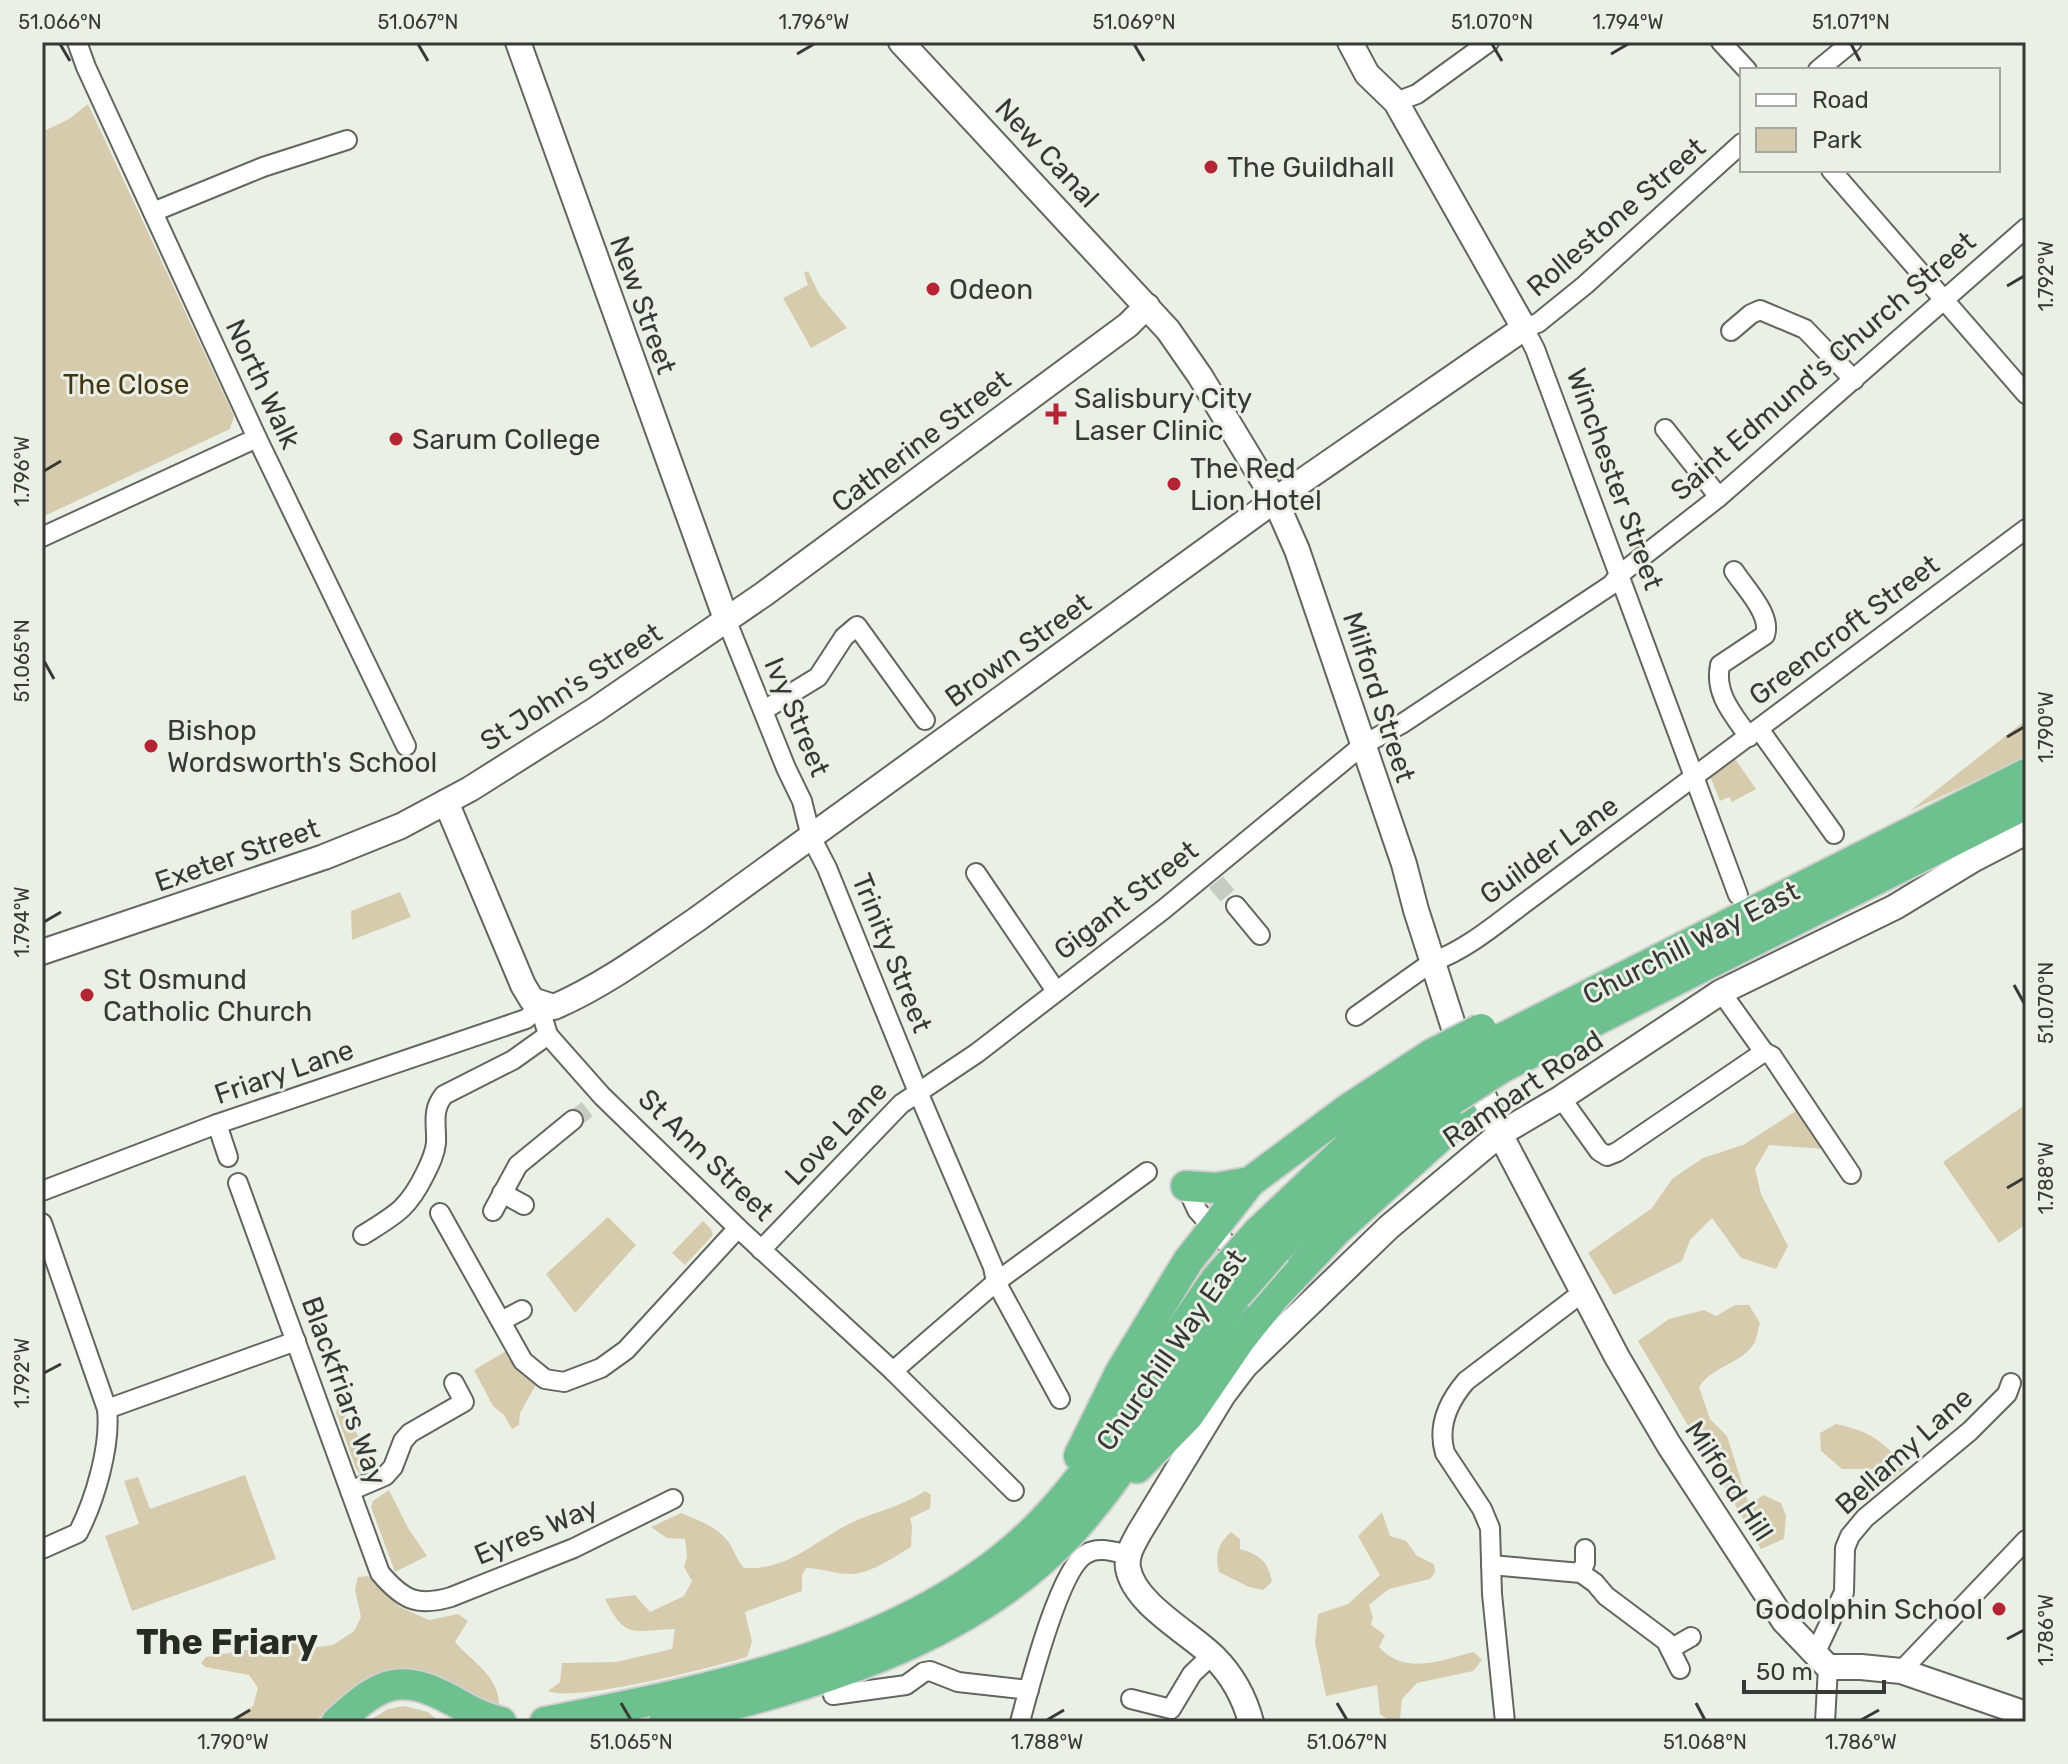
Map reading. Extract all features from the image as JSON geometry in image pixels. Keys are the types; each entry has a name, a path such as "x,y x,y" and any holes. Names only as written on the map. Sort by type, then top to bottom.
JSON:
{"highway":[{"name":"Churchill Way East","path":"545,1722 731,1680 831,1649 895,1624 949,1597 1027,1538 1060,1502 1121,1420 1266,1241 1354,1175 1446,1087 1496,1056 1603,1002 2026,774"},
{"name":"Churchill Way East","path":"1603,1002 2026,804"},
{"path":"1060,1502 1084,1443 1121,1371 1188,1261 1250,1182 1324,1126 1446,1087 1496,1056 1542,1005 1603,1002"},
{"path":"1092,1507 1134,1471 1188,1416 1240,1340 1275,1296 1338,1229 1446,1087"},
{"path":"1186,1186 1216,1188 1250,1182"},
{"name":"Churchill Way East","path":"664,1722 770,1694 847,1669 946,1626 1029,1570 1061,1542 1092,1507 1139,1441 1226,1287"},
{"path":"337,1722 368,1696 387,1686 404,1684 433,1691 479,1716 501,1722"},
{"path":"356,1722 375,1706 402,1698 422,1701 452,1720"}],"street":[{"name":"North Walk","path":"77,42 257,438 406,746"},
{"name":"New Street","path":"518,42 726,619"},
{"name":"New Canal","path":"901,42 1147,306"},
{"name":"Winchester Street","path":"1350,42 1367,74 1396,102 1535,349 1738,895"},
{"path":"1396,102 1417,94 1489,42"},
{"path":"1721,42 1745,68"},
{"path":"1820,68 1852,42"},
{"path":"153,212 263,167 347,140"},
{"name":"Rollestone Street","path":"1524,328 1538,323 1585,285 1740,145"},
{"path":"1833,172 2026,394"},
{"name":"Saint Edmund's Church Street","path":"1363,745 1403,723 1611,585 1619,575 1719,497 2026,228"},
{"name":"Milford Street","path":"1147,306 1188,357 1275,500 1315,598 1461,1047 1500,1134"},
{"name":"Catherine Street","path":"726,619 1128,325 1147,306"},
{"path":"1731,331 1760,310 1778,316 1805,329 1854,380"},
{"name":"Brown Street","path":"542,1005 554,1007 603,983 696,920 1275,500 1524,328"},
{"path":"1665,429 1719,497"},
{"path":"42,537 257,438"},
{"name":"Greencroft Street","path":"1696,777 2026,529"},
{"path":"1734,571 1765,617 1768,627 1765,635 1720,665 1718,686 1723,700 1754,733 1834,834"},
{"path":"701,636 714,588"},
{"name":"St John's Street","path":"446,802 517,761 726,619"},
{"name":"Ivy Street","path":"726,619 802,801 811,837"},
{"path":"764,710 822,672 844,637 857,626 925,720"},
{"name":"Gigant Street","path":"918,1092 977,1053 1212,877 1363,745"},
{"name":"Guilder Lane","path":"1356,1016 1432,962 1476,938 1696,777"},
{"path":"363,1235 396,1214 409,1203 417,1190 434,1155 435,1114 437,1104 444,1095 513,1060 548,1035 542,1005 532,1000 523,985 446,802"},
{"name":"Exeter Street","path":"42,952 324,857 388,832 446,802"},
{"name":"Rampart Road","path":"1128,1555 1223,1395 1245,1366 1389,1227 1500,1134 1561,1098 1721,992 1895,907 1974,859 2026,832"},
{"name":"Trinity Street","path":"811,837 827,868 993,1267 996,1282 1060,1399"},
{"path":"976,873 1056,991"},
{"path":"1236,906 1260,935"},
{"path":"1721,992 1764,1052 1772,1056 1851,1174"},
{"name":"Friary Lane","path":"42,1191 217,1124 526,1019 542,1005"},
{"name":"St Ann Street","path":"548,1035 596,1101 893,1371 1014,1491"},
{"path":"1561,1098 1599,1151 1607,1156 1764,1052"},
{"name":"Love Lane","path":"761,1250 901,1104 918,1092"},
{"path":"493,1211 518,1165 573,1120"},
{"path":"217,1124 228,1157"},
{"name":"Milford Hill","path":"1500,1134 1617,1357 1669,1445 1784,1621 1822,1660"},
{"path":"893,1371 996,1282 1147,1172"},
{"name":"Blackfriars Way","path":"238,1183 380,1573 401,1595 418,1603"},
{"path":"1186,1186 1197,1210 1212,1229 1275,1296"},
{"path":"417,1190 438,1207 523,1361 545,1379 564,1382 583,1377 613,1361 626,1350 738,1228"},
{"path":"502,1193 524,1205"},
{"path":"42,1223 107,1409 109,1429 78,1533 42,1549"},
{"path":"1505,1722 1492,1594 1491,1539 1487,1519 1450,1464 1442,1443 1448,1408 1455,1394 1474,1374 1583,1292"},
{"path":"501,1321 522,1310"},
{"path":"107,1409 296,1341"},
{"path":"350,1491 385,1476 410,1433 464,1402 454,1383"},
{"name":"Bellamy Lane","path":"1822,1660 1844,1592 1845,1548 1850,1536 1865,1518 1970,1431 2007,1394 2011,1383"},
{"name":"Eyres Way","path":"418,1603 451,1597 574,1548 673,1499"},
{"path":"1901,1671 2026,1540"},
{"path":"1581,1573 1585,1549"},
{"path":"1020,1722 1067,1577 1077,1561 1096,1550 1128,1555 1130,1577 1139,1592 1212,1655 1241,1692 1251,1722"},
{"path":"1491,1565 1581,1573 1666,1641 1680,1669"},
{"path":"1670,1649 1691,1637"},
{"path":"1131,1699 1171,1709 1192,1674 1212,1655"},
{"path":"1825,1722 1822,1660 1901,1671 2026,1714"},
{"path":"833,1695 906,1685 930,1671 958,1682 1029,1690"}],"green space":[{"name":"The Close","path":"88,104 234,416 230,429 42,517 42,132 69,119"},
{"path":"808,271 819,294 847,328 811,348 783,298 808,285 804,273"},
{"path":"2026,720 2026,757 1910,811"},
{"path":"1735,759 1756,789 1732,802 1729,797 1720,801 1710,776"},
{"path":"400,892 411,917 352,940 351,911"},
{"path":"2026,1104 2026,1224 1999,1243 1943,1162"},
{"path":"1796,1111 1824,1149 1769,1145 1755,1169 1761,1194 1788,1246 1776,1269 1741,1258 1712,1218 1690,1240 1682,1261 1614,1295 1588,1253 1652,1208 1672,1179 1703,1158 1743,1145"},
{"path":"608,1217 636,1245 575,1313 546,1274"},
{"path":"703,1221 713,1235 685,1265 672,1253"},
{"path":"1735,1305 1749,1305 1760,1323 1755,1342 1743,1355 1712,1374 1699,1387 1710,1419 1727,1436 1749,1505 1763,1495 1781,1503 1786,1516 1784,1539 1761,1549 1638,1341 1669,1319 1704,1310 1716,1316"},
{"path":"508,1350 525,1375 537,1383 520,1413 519,1425 512,1429 504,1415 493,1406 474,1370"},
{"path":"340,1405 377,1468 365,1475 356,1469 336,1412"},
{"path":"1836,1424 1875,1438 1906,1467 1889,1482 1873,1469 1842,1469 1821,1451 1820,1433"},
{"path":"245,1475 276,1559 132,1611 105,1536 139,1524 124,1481 138,1477 150,1509"},
{"path":"389,1490 408,1528 427,1556 395,1572 371,1507 373,1501"},
{"path":"925,1491 931,1495 930,1509 910,1518 911,1547 883,1564 860,1573 806,1568 802,1575 802,1591 745,1612 752,1642 747,1657 614,1688 563,1693 548,1691 560,1682 562,1663 616,1662 672,1649 675,1629 640,1631 625,1627 605,1599 635,1595 650,1612 684,1596 692,1581 684,1567 687,1556 685,1539 667,1538 651,1527 681,1513 723,1535 744,1568 759,1568 786,1561 845,1526 906,1502"},
{"path":"1382,1512 1390,1536 1406,1541 1417,1556 1434,1564 1435,1572 1430,1579 1389,1589 1369,1605 1373,1617 1371,1625 1385,1635 1379,1647 1389,1656 1412,1663 1436,1662 1474,1652 1482,1660 1473,1671 1417,1683 1402,1699 1400,1719 1405,1722 1387,1722 1380,1714 1377,1685 1326,1696 1315,1643 1318,1614 1348,1604 1380,1575 1358,1536"},
{"path":"1231,1532 1240,1539 1240,1549 1258,1557 1268,1569 1272,1582 1263,1590 1249,1587 1219,1572 1218,1550"},
{"path":"368,1576 400,1607 429,1620 458,1614 468,1621 455,1642 489,1677 498,1694 499,1704 476,1701 421,1672 401,1669 377,1674 361,1682 325,1713 309,1722 236,1722 234,1719 253,1706 258,1688 249,1675 205,1667 201,1663 206,1657 251,1649 276,1638 312,1648 333,1645 354,1631 361,1617 355,1590 358,1577"},
{"path":"404,1706 428,1712 440,1722 367,1722 388,1709"}],"tunnel":[{"path":"1216,882 1236,906"},
{"path":"573,1120 590,1107"}],"place":[{"name":"The Guildhall","path":"1211,167"},
{"name":"Odeon","path":"933,289"},
{"name":"Salisbury City Laser Clinic","path":"1056,414"},
{"name":"Sarum College","path":"396,439"},
{"name":"The Red Lion Hotel","path":"1174,484"},
{"name":"Bishop Wordsworth's School","path":"151,746"},
{"name":"St Osmund Catholic Church","path":"87,995"},
{"name":"Godolphin School","path":"1999,1609"}],"district":[{"name":"The Friary","path":"227,1641"}]}
